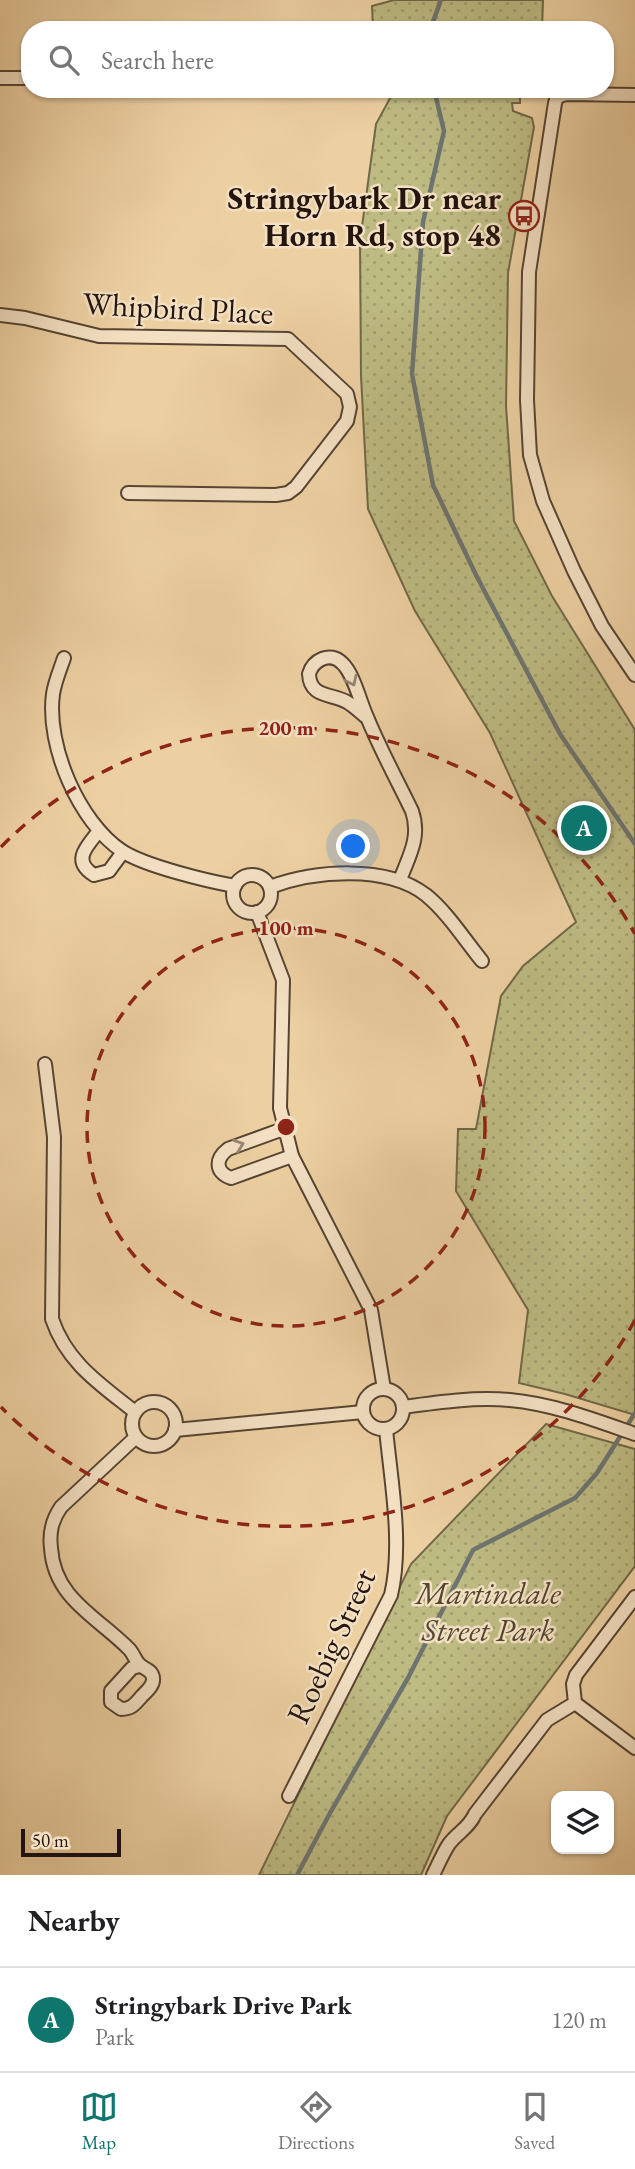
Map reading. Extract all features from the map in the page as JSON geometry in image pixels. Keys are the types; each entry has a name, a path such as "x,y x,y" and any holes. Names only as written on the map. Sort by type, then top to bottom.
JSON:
{"street":[{"path":"0,78 21,78"},
{"path":"614,95 635,95"},
{"path":"557,98 529,272 527,400 530,455 543,500 574,571 602,626 635,675"},
{"name":"Whipbird Place","path":"0,315 25,318 99,336 288,340 347,394 350,407 347,421 296,487 288,493 128,493"},
{"path":"366,716 348,703 322,695 313,689 309,674 313,664 325,657 340,661 345,666 416,822 416,841 400,880"},
{"path":"64,658 53,697 57,740 76,799 99,831 123,852 206,880 235,886"},
{"path":"99,831 83,856 82,862 88,871 94,875 109,872 123,852"},
{"path":"270,887 306,876 325,874 359,874 400,880 424,893 436,904 482,961"},
{"path":"244,877 262,878 270,887 268,905 257,912 247,912 238,906 234,897 235,886 244,877"},
{"path":"257,912 283,980 280,1108 284,1129 292,1156 371,1310 384,1389"},
{"path":"45,1064 54,1137 52,1319 58,1338 83,1370 135,1412"},
{"path":"284,1129 228,1149 221,1154 219,1169 231,1178 292,1156"},
{"path":"384,1389 399,1397 403,1407 397,1424 386,1429 371,1425 363,1412 366,1398 377,1390 384,1389"},
{"path":"403,1407 482,1399 513,1400 604,1423 635,1434"},
{"path":"146,1403 166,1405 174,1416 175,1430 172,1436 161,1445 147,1446 136,1437 131,1425 135,1412 146,1403"},
{"path":"175,1430 363,1412"},
{"name":"Roebig Street","path":"289,1796 391,1595 397,1551 386,1429"},
{"path":"136,1437 61,1507 53,1518 50,1545 54,1573 61,1585 70,1597 129,1649 139,1666"},
{"path":"635,1597 576,1675 573,1684 575,1703 635,1748"},
{"path":"433,1875 449,1845 459,1833 468,1828 475,1814 547,1720 575,1703"}],"green space":[{"path":"394,0 543,0 542,21 373,21 372,6"},
{"path":"390,98 520,98 520,103 512,103 513,111 532,118 534,127 508,273 506,406 514,521 552,596 635,730 635,1415 519,1383 528,1310 456,1191 458,1129 476,1129 501,996 523,966 576,922 490,733 415,611 368,509 361,376 360,241 376,124"},
{"name":"Martindale Street Park","path":"546,1424 635,1449 635,1566 447,1816 421,1875 259,1875 411,1564"}],"waterway":[{"path":"433,21 441,0"},
{"path":"436,98 444,131 423,222 412,374 433,485 477,577 560,734 635,844"},
{"path":"297,1875 408,1678 473,1550 575,1498 597,1473 635,1413"}],"place":[{"name":"Stringybark Dr near Horn Rd, stop 48","path":"524,216"},
{"name":"Stringybark Drive Park","path":"584,828"}]}
